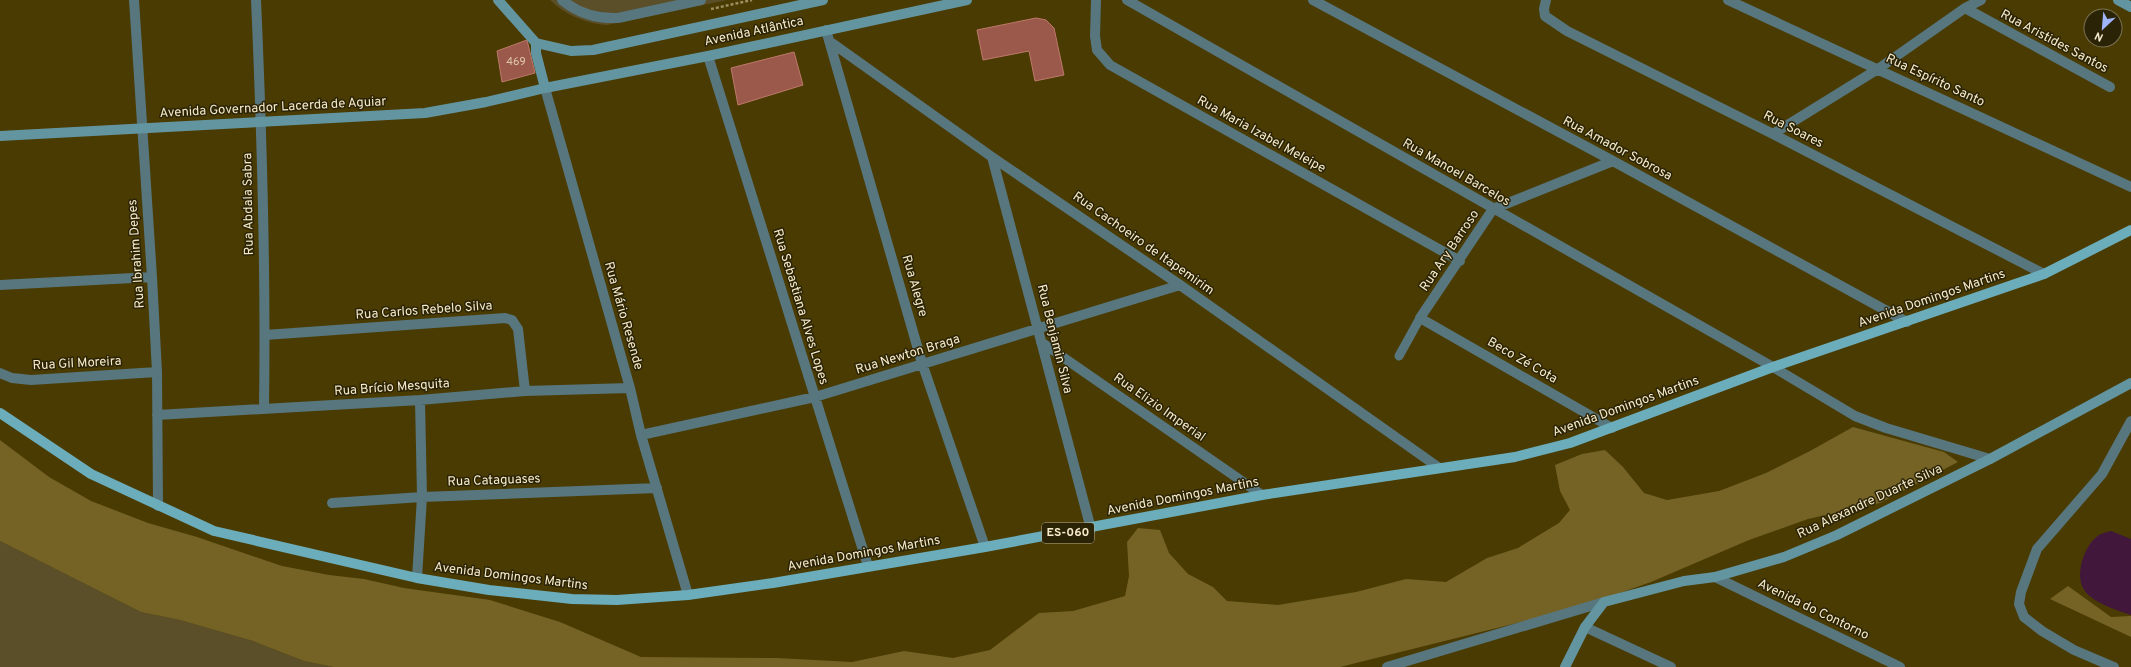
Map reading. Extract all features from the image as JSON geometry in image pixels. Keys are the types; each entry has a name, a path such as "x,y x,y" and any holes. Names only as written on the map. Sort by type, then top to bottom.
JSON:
{"main road":[{"name":"Avenida Domingos Martins","path":"0,412 91,474 214,531 417,578 489,590 572,599 617,600 688,595 773,583 986,547 1262,495 1438,467 1515,457 1570,444 1773,367 2044,274 2131,230"}],"street":[{"name":"Rua Ibrahim Depes","path":"134,0 157,372 158,506"},
{"name":"Rua Abdala Sabra","path":"256,0 261,121 265,335 264,408"},
{"path":"498,0 536,43"},
{"path":"562,0 581,12 605,18 618,18 701,0"},
{"name":"Avenida Atlântica","path":"536,43 571,51 593,50 823,0"},
{"name":"Avenida Atlântica","path":"545,88 708,56 967,0"},
{"name":"Rua Maria Izabel Meleipe","path":"1096,0 1095,36 1097,50 1110,65 1460,261"},
{"name":"Rua Manoel Barcelos","path":"1127,0 1773,367 1855,416 1886,428 1990,459"},
{"name":"Rua Amador Sobrosa","path":"1313,0 1613,161 1907,322"},
{"name":"Rua Soares","path":"1546,0 1544,12 1546,16 1567,31 1773,134 2044,274"},
{"name":"Rua Espírito Santo","path":"1728,0 2131,186"},
{"path":"2118,0 2131,7"},
{"path":"1773,134 1878,68 1976,1"},
{"name":"Rua Aristides Santos","path":"1965,8 2110,87"},
{"name":"Rua Alegre","path":"826,30 832,43 922,363 986,547"},
{"name":"Rua Mário Resende","path":"536,43 536,53 545,88 630,388 641,435 688,595"},
{"name":"Rua Cachoeiro de Itapemirim","path":"832,43 992,157 1180,285 1438,467"},
{"name":"Rua Sebastiana Alves Lopes","path":"708,56 868,566"},
{"name":"Avenida Governador Lacerda de Aguiar","path":"0,136 142,127 425,113 486,102 545,88"},
{"name":"Rua Benjamin Silva","path":"992,157 1091,528"},
{"name":"Rua Ary Barroso","path":"1420,318 1460,261 1493,209 1613,161"},
{"path":"0,285 152,277"},
{"name":"Rua Newton Braga","path":"641,435 815,397 1180,285"},
{"name":"Rua Carlos Rebelo Silva","path":"265,335 505,318 512,320 518,329 525,391"},
{"name":"Beco Zé Cota","path":"1420,318 1612,428"},
{"name":"Rua Elizio Imperial","path":"1041,342 1262,495"},
{"name":"Rua Gil Moreira","path":"0,373 12,378 32,380 157,372"},
{"name":"Rua Alexandre Duarte Silva","path":"1604,602 1684,581 1715,577 1784,557 1837,535 1990,459 2131,383"},
{"name":"Rua Brício Mesquita","path":"157,416 264,408 420,400 525,391 630,388"},
{"path":"417,578 422,497 420,400"},
{"path":"2114,667 2074,650 2042,631 2024,617 2019,604 2021,592 2038,549 2102,474 2131,421"},
{"name":"Rua Cataguases","path":"332,503 422,497 657,488"},
{"name":"Avenida do Contorno","path":"1715,577 1900,667"},
{"path":"1565,667 1585,627 1604,602"},
{"path":"1394,666 1604,602"},
{"path":"1585,627 1671,667"}],"lane":[{"name":"Rua Ary Barroso","path":"1399,356 1420,318"}],"shaded area":[{"path":"550,0 727,0 607,25 592,23 577,18 562,10"},
{"path":"1853,427 1944,452 1958,462 1880,503 1808,519 1749,540 1651,582 1577,608 1340,667 334,667 304,661 253,641 180,620 141,612 0,541 0,440 49,477 91,501 148,523 197,537 282,566 329,575 364,579 404,588 490,600 560,622 641,657 777,658 852,662 904,651 953,658 990,650 1039,613 1073,611 1125,596 1129,576 1127,542 1138,528 1160,530 1169,553 1188,574 1213,587 1227,601 1278,605 1356,592 1406,579 1446,582 1487,558 1518,548 1559,523 1570,510 1560,491 1555,465 1582,454 1605,450 1623,467 1644,493 1667,500 1719,491 1766,473"},
{"path":"2111,531 2131,539 2131,615 2098,602 2092,598 2083,588 2081,581 2081,567 2089,545 2099,535"},
{"path":"0,541 141,612 180,620 253,641 304,661 334,667 0,667"},
{"path":"2068,586 2111,617 2131,616 2131,637 2050,599"}],"building":[{"path":"1036,18 1046,20 1054,28 1064,75 1035,81 1029,51 983,60 977,30"},
{"path":"527,40 535,73 502,82 497,51"},
{"path":"794,52 803,85 738,105 731,68"}]}
